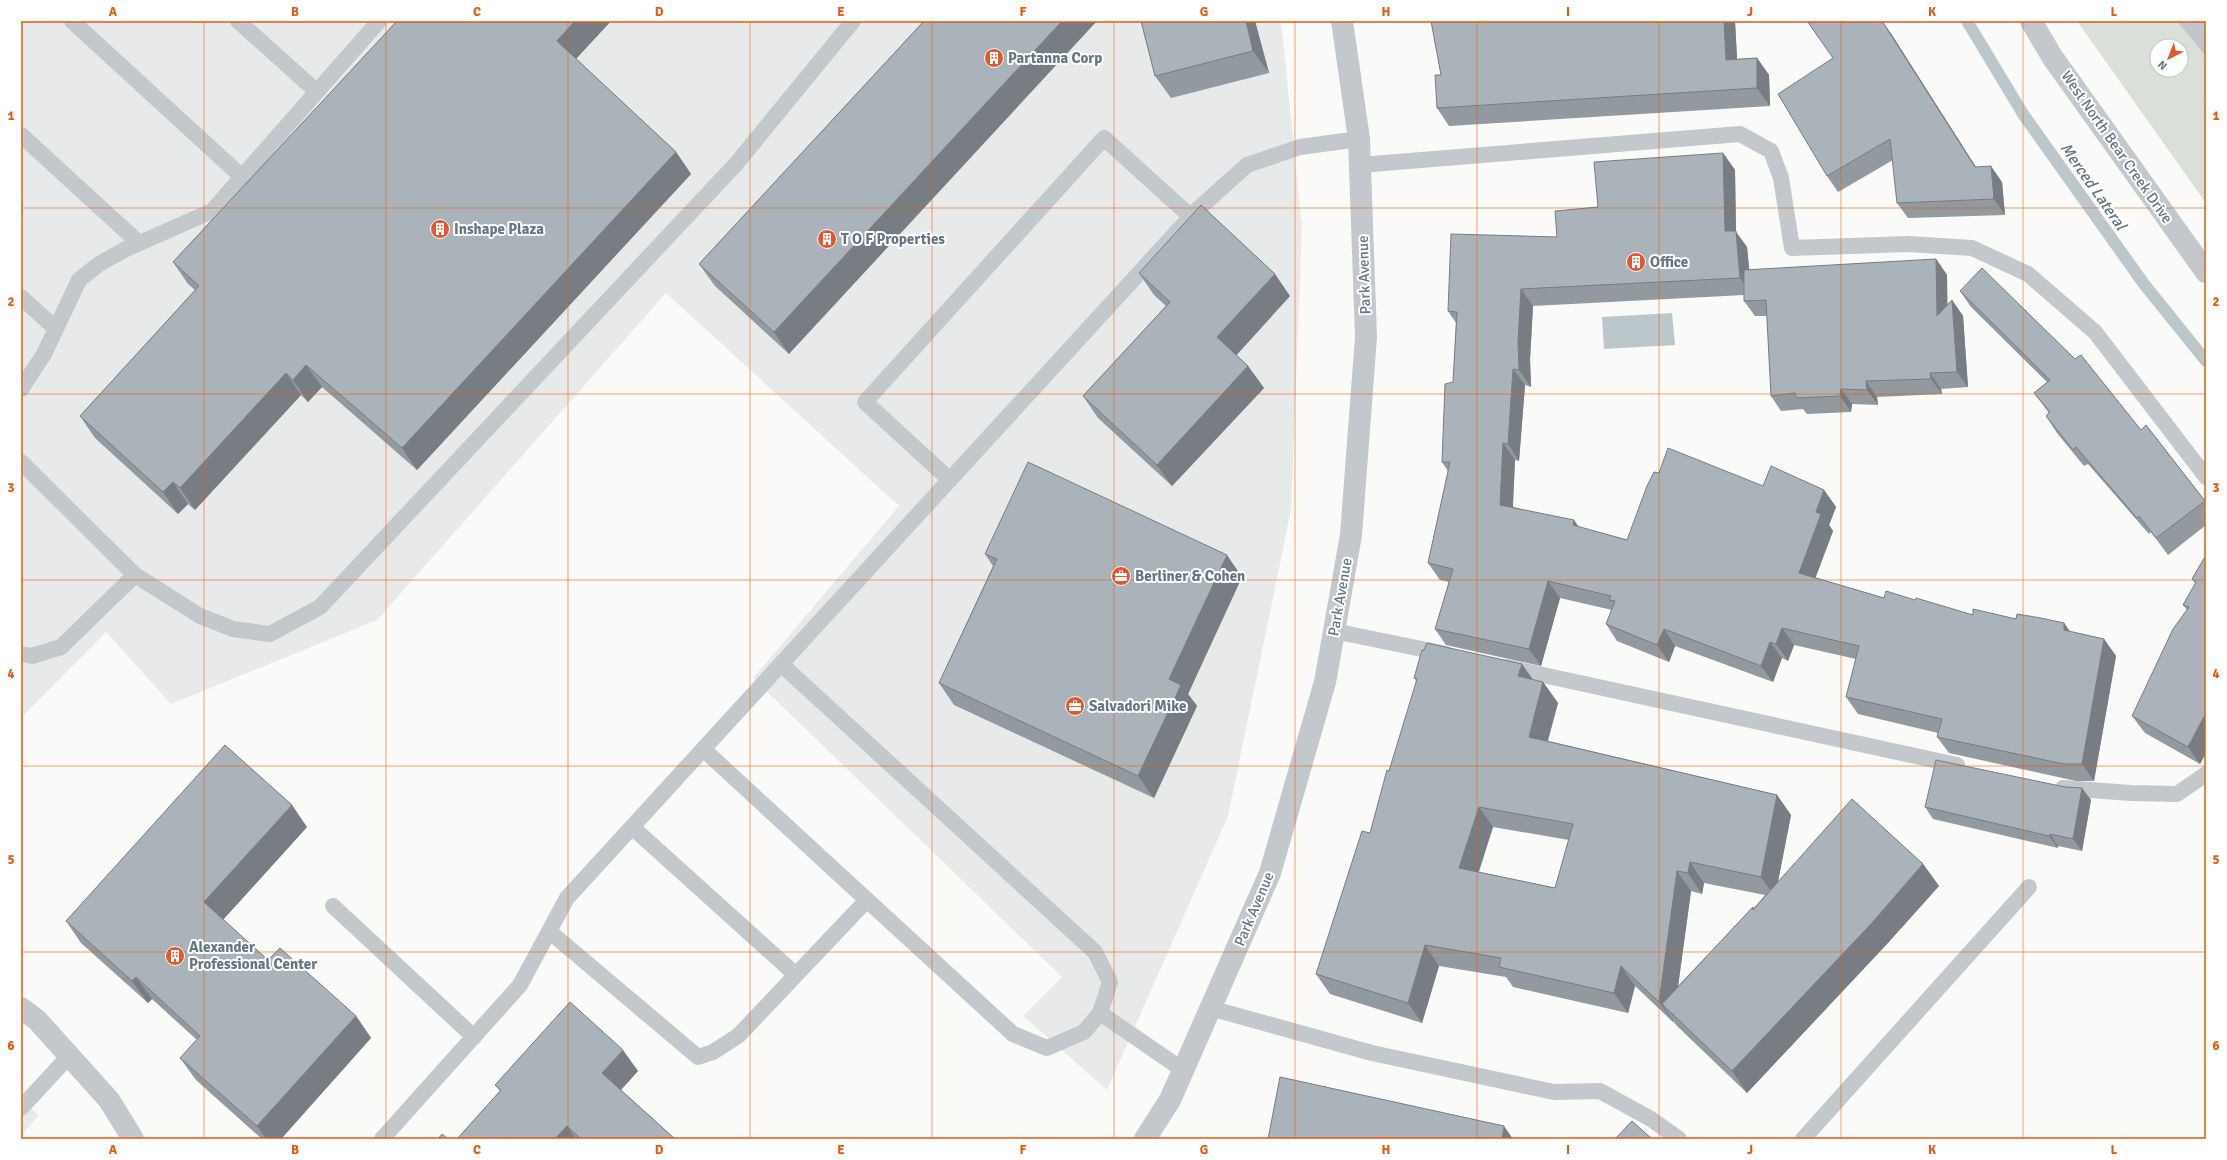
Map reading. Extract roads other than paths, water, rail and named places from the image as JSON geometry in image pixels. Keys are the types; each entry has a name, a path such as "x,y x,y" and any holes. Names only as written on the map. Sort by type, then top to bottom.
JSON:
{"street":[{"name":"Park Avenue","path":"1145,1139 1170,1100 1270,873 1325,682 1334,631 1351,534 1366,338 1359,139 1342,21"},
{"name":"West North Bear Creek Drive","path":"2031,21 2062,70 2206,272"},
{"path":"21,1008 37,1020 109,1100 133,1139"}],"lane":[{"path":"72,21 241,176"},
{"path":"238,21 316,91"},
{"path":"21,389 44,354 79,280 99,264 140,243 188,224 212,211 241,176 379,21"},
{"path":"21,462 135,575 200,616 233,629 270,634 320,607 736,164 853,21"},
{"path":"1360,165 1740,134 1770,151 1781,178 1792,248 1908,244 1972,248 2028,274 2095,332 2206,477"},
{"path":"21,135 140,243"},
{"path":"950,480 865,402 1104,138 1190,216"},
{"path":"382,1139 520,985 568,898 1190,216 1247,165 1300,147 1359,139"},
{"path":"21,296 56,329"},
{"path":"21,654 32,656 61,647 135,575"},
{"path":"1334,631 1463,658"},
{"path":"703,749 1013,1034 1047,1048 1084,1032 1100,1013 1110,982 1095,952 781,664"},
{"path":"1494,665 1971,768"},
{"path":"2046,784 2075,790 2177,794 2206,774"},
{"path":"632,827 796,975"},
{"path":"1803,1139 2029,886"},
{"path":"550,932 698,1057 713,1052 738,1036 867,900"},
{"path":"333,906 474,1037"},
{"path":"1210,1008 1372,1053 1516,1084 1554,1092 1600,1091 1651,1119 1679,1139"},
{"path":"1100,1013 1183,1070"},
{"path":"21,1108 69,1056"}],"waterway":[{"name":"Merced Lateral","path":"1967,21 2023,114 2144,284 2206,361"}],"place":[{"name":"Partanna Corp","path":"994,58"},
{"name":"Inshape Plaza","path":"440,229"},
{"name":"T O F Properties","path":"827,239"},
{"name":"Office","path":"1636,262"},
{"name":"Berliner & Cohen","path":"1121,576"},
{"name":"Salvadori Mike","path":"1075,706"},
{"name":"Alexander Professional Center","path":"175,956"}]}
